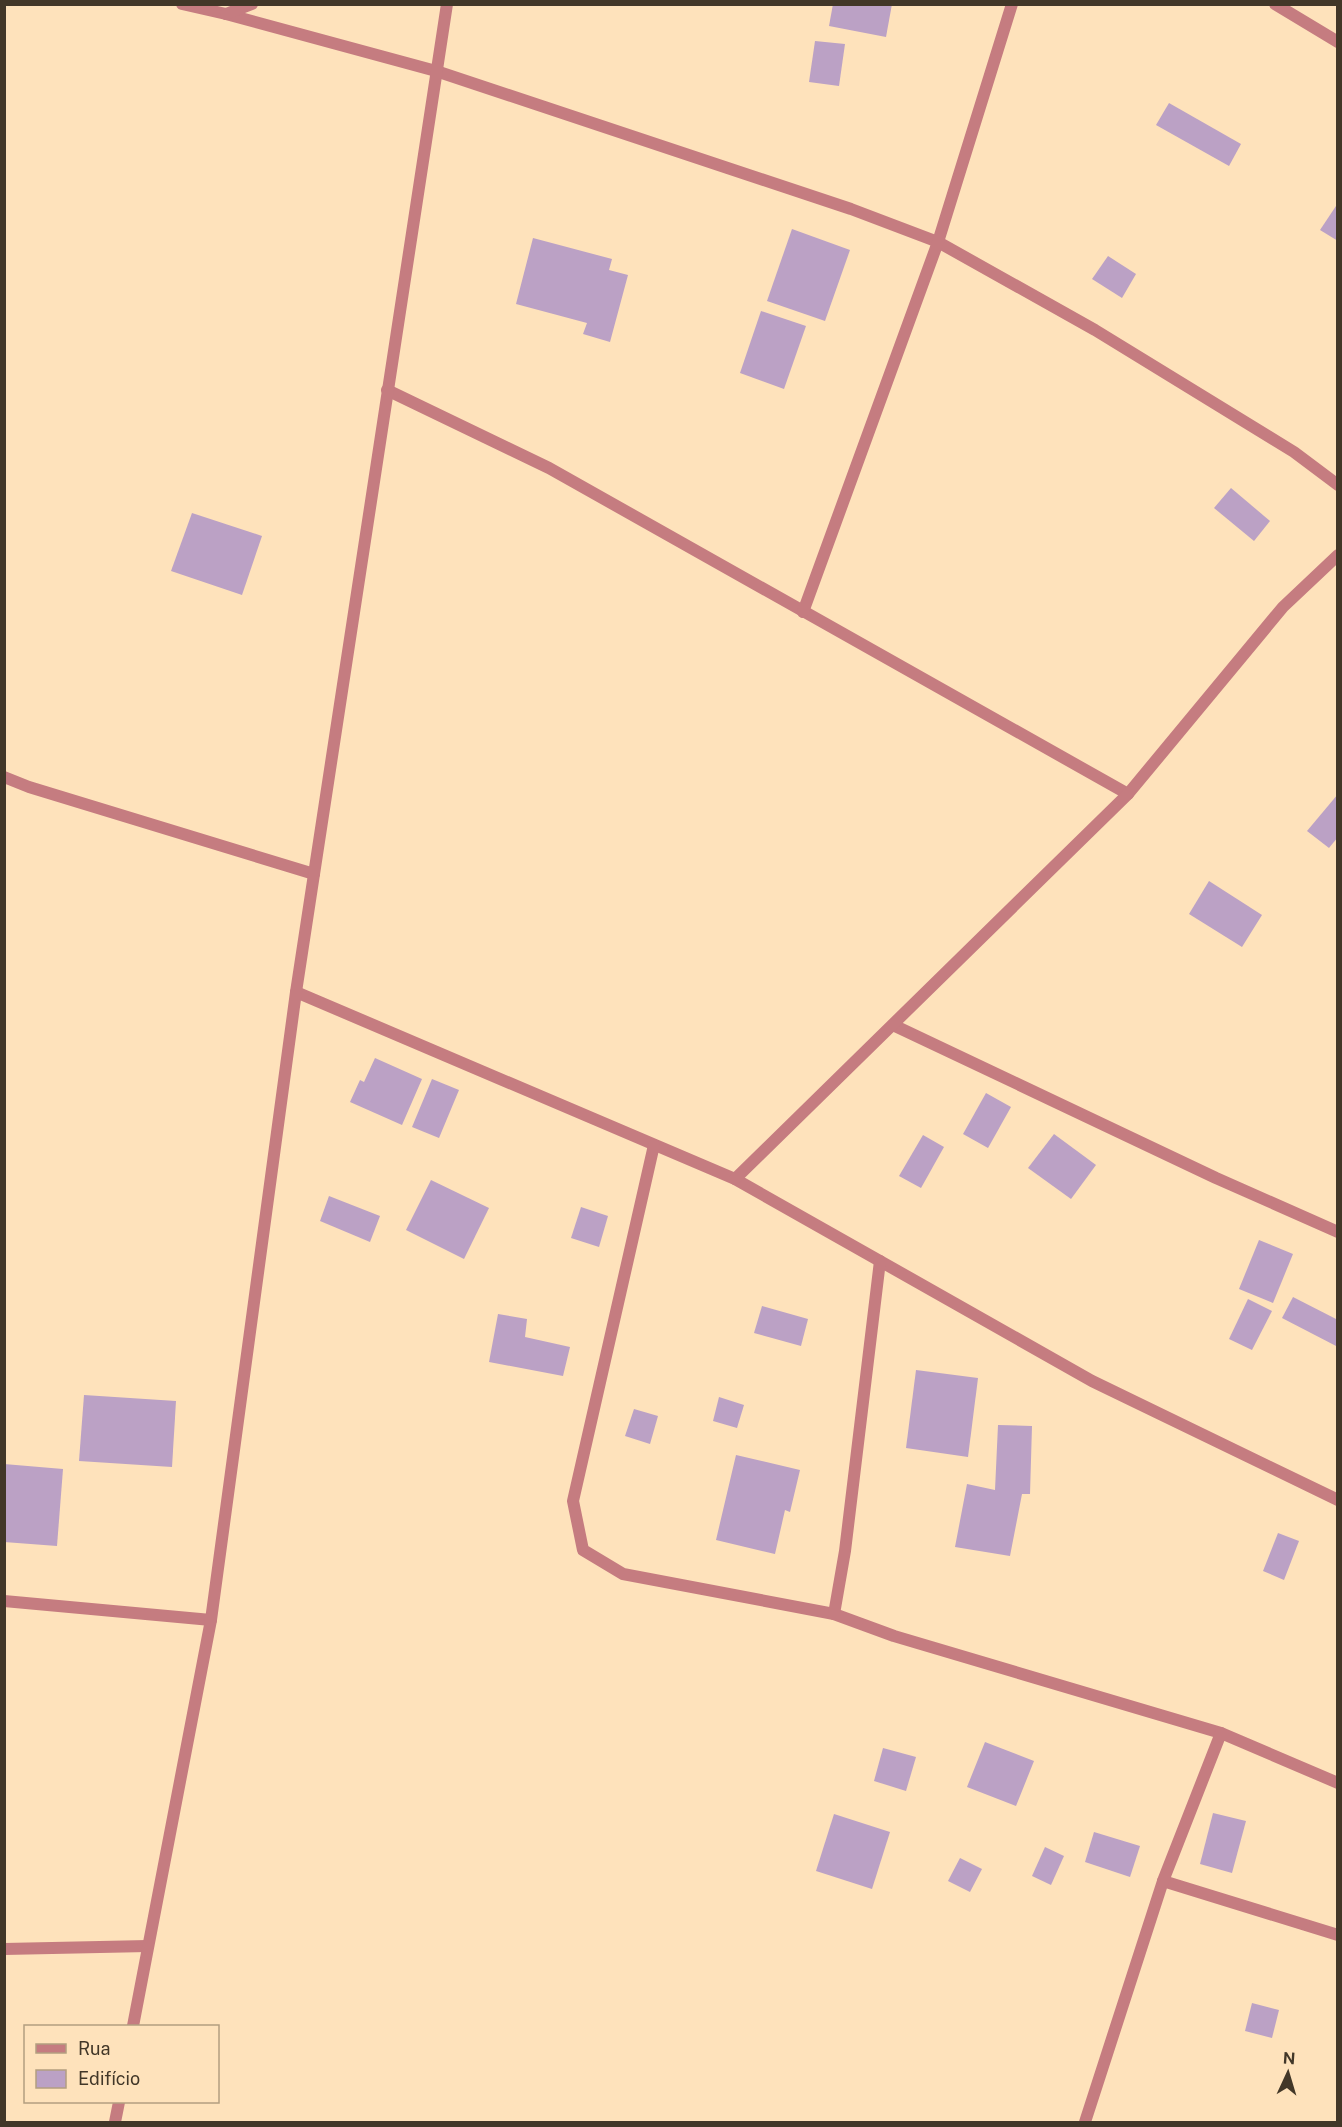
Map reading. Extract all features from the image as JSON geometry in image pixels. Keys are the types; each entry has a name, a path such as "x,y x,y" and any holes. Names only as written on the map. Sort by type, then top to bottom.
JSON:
{"street":[{"path":"182,4 436,71 807,195 938,242 1095,330 1294,452 1338,485"},
{"path":"226,14 252,4"},
{"path":"133,2025 211,1620 296,992 447,4"},
{"path":"803,612 938,242 1012,4"},
{"path":"1275,4 1338,42"},
{"path":"387,390 549,468 1128,794"},
{"path":"735,1179 1128,794 1283,607 1338,555"},
{"path":"4,777 29,787 314,874"},
{"path":"296,992 735,1179 1092,1381 1338,1500"},
{"path":"893,1025 1216,1178 1338,1232"},
{"path":"654,1145 573,1501 583,1550 623,1574 834,1614 894,1636 1221,1733 1338,1783"},
{"path":"834,1614 845,1551 880,1261"},
{"path":"4,1601 211,1620"},
{"path":"1085,2122 1163,1881 1221,1733"},
{"path":"1163,1881 1338,1935"},
{"path":"4,1948 148,1946"},
{"path":"115,2122 119,2103"}],"building":[{"path":"833,4 892,4 886,37 829,26"},
{"path":"815,41 845,44 839,86 809,82"},
{"path":"1169,103 1241,144 1229,166 1156,125"},
{"path":"1338,203 1338,241 1320,230"},
{"path":"792,229 850,250 825,321 767,301"},
{"path":"533,238 612,259 609,270 628,275 610,342 583,334 587,323 516,304"},
{"path":"1108,256 1136,274 1122,298 1092,279"},
{"path":"761,311 806,326 784,389 740,373"},
{"path":"1231,488 1270,521 1254,541 1214,508"},
{"path":"192,513 262,536 242,595 171,571"},
{"path":"1338,794 1338,837 1329,848 1307,831"},
{"path":"1209,881 1262,915 1242,947 1189,914"},
{"path":"375,1058 422,1079 402,1125 350,1102 360,1080 364,1082"},
{"path":"432,1079 459,1090 439,1138 412,1127"},
{"path":"986,1093 1011,1107 988,1148 963,1134"},
{"path":"1054,1134 1096,1165 1071,1199 1028,1168"},
{"path":"923,1135 944,1147 921,1188 899,1176"},
{"path":"431,1180 489,1208 464,1259 406,1230"},
{"path":"329,1196 380,1216 370,1242 320,1221"},
{"path":"581,1207 608,1216 599,1247 571,1238"},
{"path":"1259,1240 1293,1254 1273,1303 1239,1289"},
{"path":"1293,1297 1338,1320 1338,1347 1282,1318"},
{"path":"1248,1299 1272,1311 1252,1350 1229,1339"},
{"path":"762,1306 808,1319 801,1346 754,1333"},
{"path":"498,1314 527,1319 525,1337 570,1347 563,1376 489,1362"},
{"path":"916,1370 978,1378 968,1457 906,1448"},
{"path":"84,1395 176,1401 172,1467 79,1461"},
{"path":"719,1397 744,1405 737,1428 713,1421"},
{"path":"634,1409 658,1416 650,1444 625,1436"},
{"path":"998,1425 1032,1426 1030,1494 1022,1494 1010,1556 955,1547 967,1484 995,1490"},
{"path":"736,1455 800,1470 790,1512 785,1510 775,1554 716,1540"},
{"path":"4,1464 63,1469 57,1546 4,1542"},
{"path":"1278,1533 1299,1541 1284,1580 1263,1571"},
{"path":"985,1742 1034,1761 1016,1806 967,1787"},
{"path":"883,1748 916,1757 906,1791 874,1781"},
{"path":"1213,1813 1246,1821 1232,1873 1200,1864"},
{"path":"834,1814 890,1832 872,1889 816,1871"},
{"path":"1094,1832 1140,1846 1130,1877 1085,1862"},
{"path":"1045,1847 1064,1856 1051,1885 1032,1876"},
{"path":"960,1858 982,1869 970,1892 948,1881"},
{"path":"1252,2003 1279,2010 1272,2038 1245,2031"}]}
